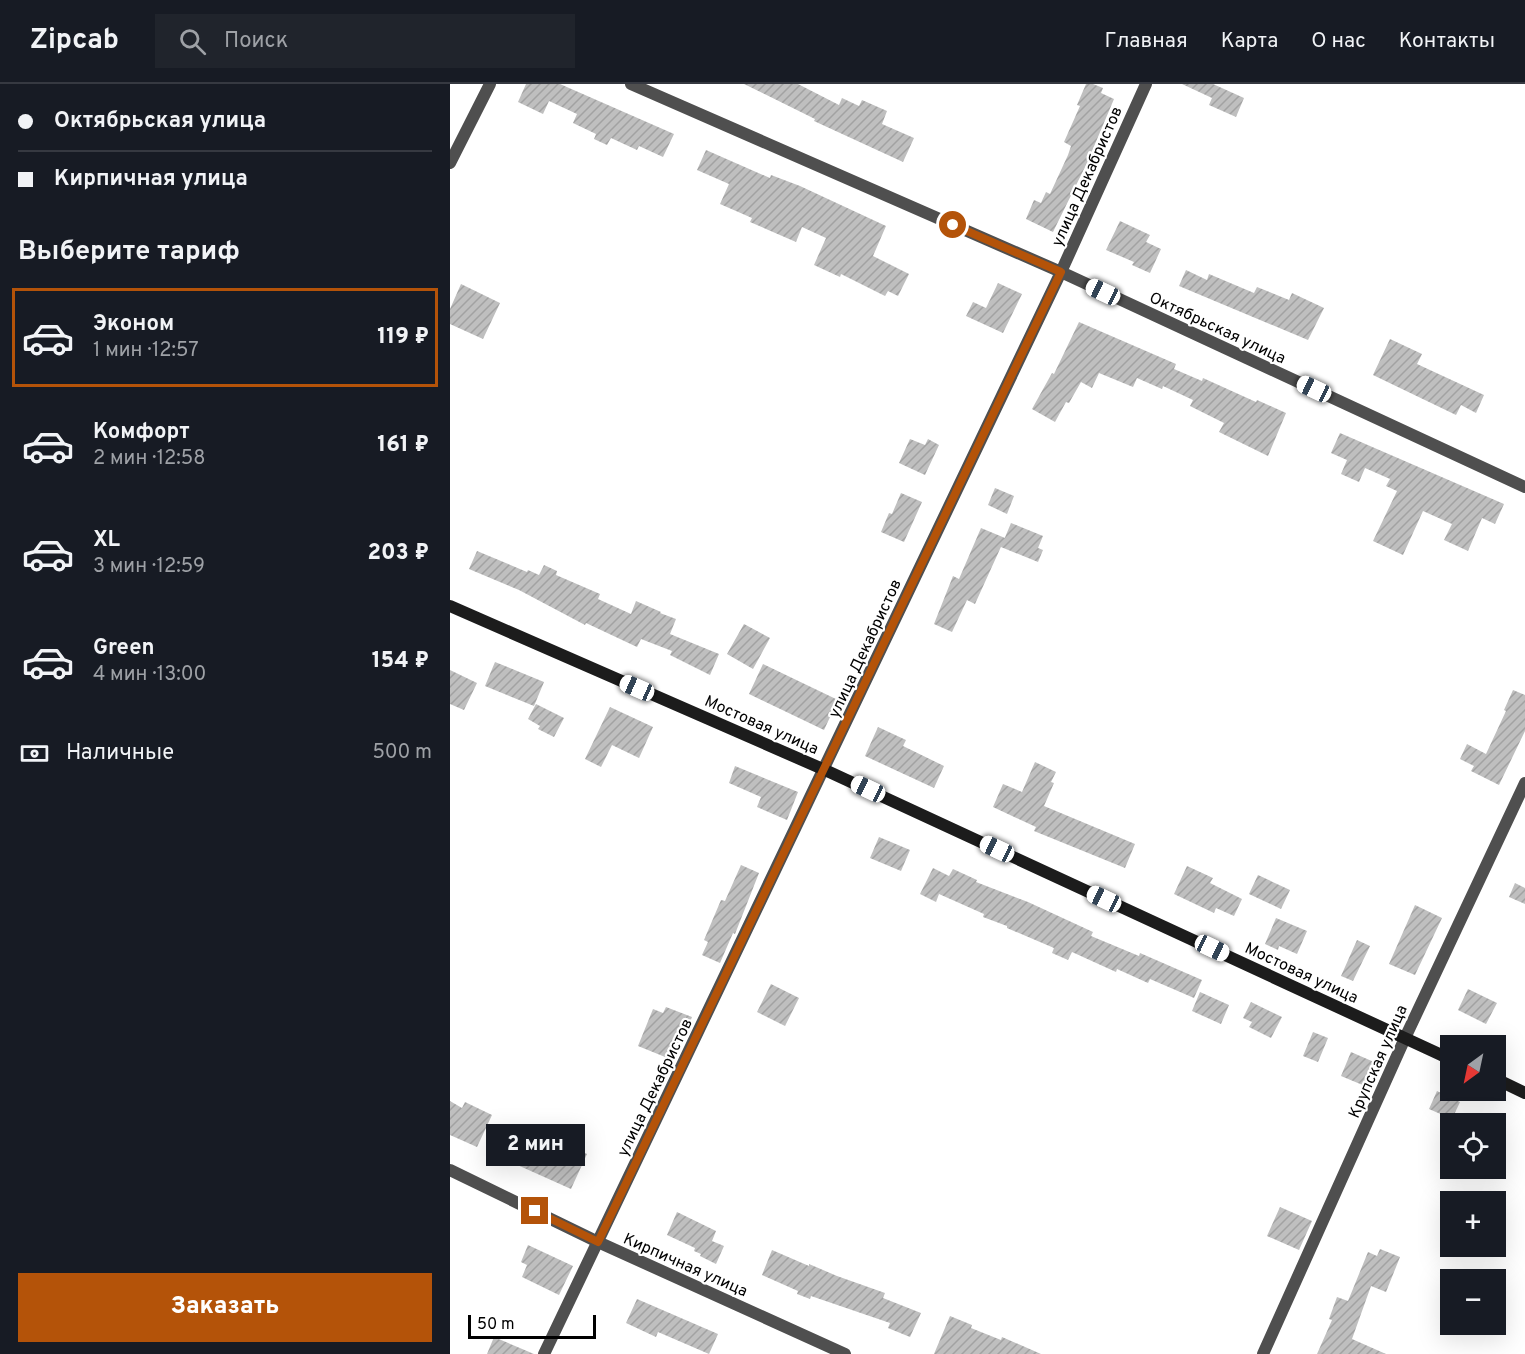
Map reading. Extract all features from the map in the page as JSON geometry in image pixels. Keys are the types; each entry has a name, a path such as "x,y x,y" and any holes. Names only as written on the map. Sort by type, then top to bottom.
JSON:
{"street":[{"path":"450,163 490,84"},
{"name":"Октябрьская улица","path":"631,84 1061,272 1525,487"},
{"name":"улица Декабристов","path":"544,1354 825,770 1061,272 1146,84"},
{"name":"Мостовая улица","path":"450,606 825,770 1440,1054"},
{"name":"Крупская улица","path":"1263,1354 1405,1038 1525,783"},
{"path":"1506,1084 1525,1093"},
{"name":"Кирпичная улица","path":"450,1170 598,1242 845,1354"}],"building":[{"path":"526,84 560,84 674,134 663,157 639,146 637,150 611,138 607,145 594,139 596,134 573,123 577,114 549,101 543,114 518,102"},
{"path":"744,84 798,84 839,105 842,98 859,106 862,100 887,111 882,124 914,138 903,162 814,121 815,119"},
{"path":"1086,84 1103,88 1101,93 1114,99 1087,163 1053,232 1026,219 1034,200 1041,203 1046,192 1050,194 1068,155 1071,146 1064,142 1080,106 1077,105"},
{"path":"1182,84 1213,84 1244,98 1236,117 1209,105 1212,98"},
{"path":"706,150 770,178 771,175 800,186 886,226 873,256 909,274 898,296 888,291 885,296 841,274 840,277 814,265 826,238 802,227 796,242 750,222 752,218 720,204 729,184 697,170"},
{"path":"1120,221 1150,235 1146,242 1161,249 1150,273 1132,265 1134,262 1106,250"},
{"path":"1186,270 1207,280 1209,274 1254,293 1257,287 1289,300 1292,293 1324,308 1308,340 1179,286"},
{"path":"998,283 1022,294 1003,333 966,316 973,302 986,308"},
{"path":"461,284 500,303 483,339 450,324 450,309"},
{"path":"1079,322 1176,364 1174,369 1202,381 1203,378 1286,413 1268,456 1219,432 1224,423 1190,406 1193,400 1163,386 1162,389 1137,378 1133,387 1099,373 1092,388 1081,382 1055,422 1032,409 1052,373 1054,374"},
{"path":"1390,339 1422,354 1417,364 1484,395 1476,413 1461,405 1456,415 1373,375"},
{"path":"1340,433 1504,504 1495,524 1482,518 1468,551 1444,540 1452,524 1423,511 1403,555 1373,541 1397,491 1386,486 1390,479 1365,468 1359,482 1341,474 1347,460 1331,453"},
{"path":"910,439 925,445 928,439 939,445 925,475 899,463"},
{"path":"995,488 1014,496 1007,514 988,505"},
{"path":"901,493 922,502 904,542 881,532"},
{"path":"1011,523 1043,536 1038,548 1043,550 1038,562 1001,547"},
{"path":"981,528 1005,538 975,604 967,600 952,632 934,624 953,576 959,579"},
{"path":"477,551 539,575 544,565 557,571 556,575 600,594 598,599 631,614 636,601 676,619 670,634 719,654 710,675 670,655 672,651 641,639 637,647 586,623 585,625 519,590 469,569"},
{"path":"744,624 770,638 753,669 727,654"},
{"path":"495,662 544,682 534,706 485,686"},
{"path":"763,664 838,700 824,730 749,694"},
{"path":"450,670 477,683 464,710 450,704"},
{"path":"1513,690 1525,695 1525,731 1499,785 1471,771 1474,766 1460,759 1467,744 1486,754"},
{"path":"536,704 564,718 554,737 538,729 540,726 528,719"},
{"path":"610,707 653,727 639,758 612,745 601,767 585,759"},
{"path":"878,727 906,740 903,746 944,766 934,788 865,756"},
{"path":"1035,762 1056,772 1044,806 1135,844 1125,868 1034,831 1036,827 993,807 1003,784 1022,792"},
{"path":"735,766 798,792 787,820 757,807 761,797 729,783"},
{"path":"879,837 910,850 901,871 870,858"},
{"path":"741,865 759,873 735,934 733,933 720,963 702,955 708,942 704,940 721,900 725,901"},
{"path":"1187,866 1213,878 1210,883 1242,899 1234,916 1216,908 1214,913 1174,894"},
{"path":"933,868 949,876 953,869 977,880 976,882 1028,902 1093,932 1091,936 1139,956 1140,953 1202,980 1194,998 1150,979 1148,983 1117,969 1116,972 1072,952 1068,960 1052,953 1054,948 983,917 984,914 939,894 936,902 920,894"},
{"path":"1258,875 1290,890 1281,909 1249,894"},
{"path":"1515,883 1525,888 1525,904 1509,897"},
{"path":"1415,905 1442,918 1415,975 1389,964"},
{"path":"1276,918 1307,931 1297,954 1279,946 1278,950 1265,944"},
{"path":"1357,940 1370,946 1353,981 1341,976"},
{"path":"771,984 799,998 785,1026 757,1012"},
{"path":"1468,989 1497,1003 1486,1024 1458,1010"},
{"path":"1200,992 1229,1005 1221,1024 1192,1011"},
{"path":"1251,1002 1282,1017 1271,1038 1249,1027 1252,1022 1243,1018"},
{"path":"666,1007 692,1017 675,1061 638,1046 653,1009 663,1013"},
{"path":"1313,1032 1328,1038 1318,1062 1303,1056"},
{"path":"1351,1052 1374,1062 1365,1086 1341,1076"},
{"path":"1437,1091 1440,1092 1440,1101 1460,1102 1455,1113 1440,1114 1429,1109"},
{"path":"450,1101 462,1108 465,1102 492,1115 477,1147 450,1135"},
{"path":"524,1140 554,1154 560,1141 587,1154 571,1189 513,1163"},
{"path":"1280,1207 1312,1221 1299,1250 1267,1236"},
{"path":"677,1212 716,1231 712,1241 724,1246 716,1264 700,1256 701,1254 694,1251 695,1248 667,1235"},
{"path":"528,1245 573,1266 559,1295 522,1277 527,1265 521,1262"},
{"path":"1380,1249 1400,1257 1386,1292 1371,1286 1352,1339 1386,1354 1317,1354 1332,1320 1329,1319 1337,1297 1348,1301 1368,1252 1377,1256"},
{"path":"772,1250 885,1293 883,1298 921,1313 910,1337 888,1328 890,1323 811,1296 810,1299 762,1275"},
{"path":"637,1299 718,1334 709,1354 658,1332 656,1337 626,1323"},
{"path":"950,1316 972,1325 971,1328 1001,1340 1002,1337 1041,1354 934,1354"},
{"path":"494,1337 534,1354 487,1354"}],"route":[{"path":"535,1211 598,1242 1061,272 953,225"}]}
